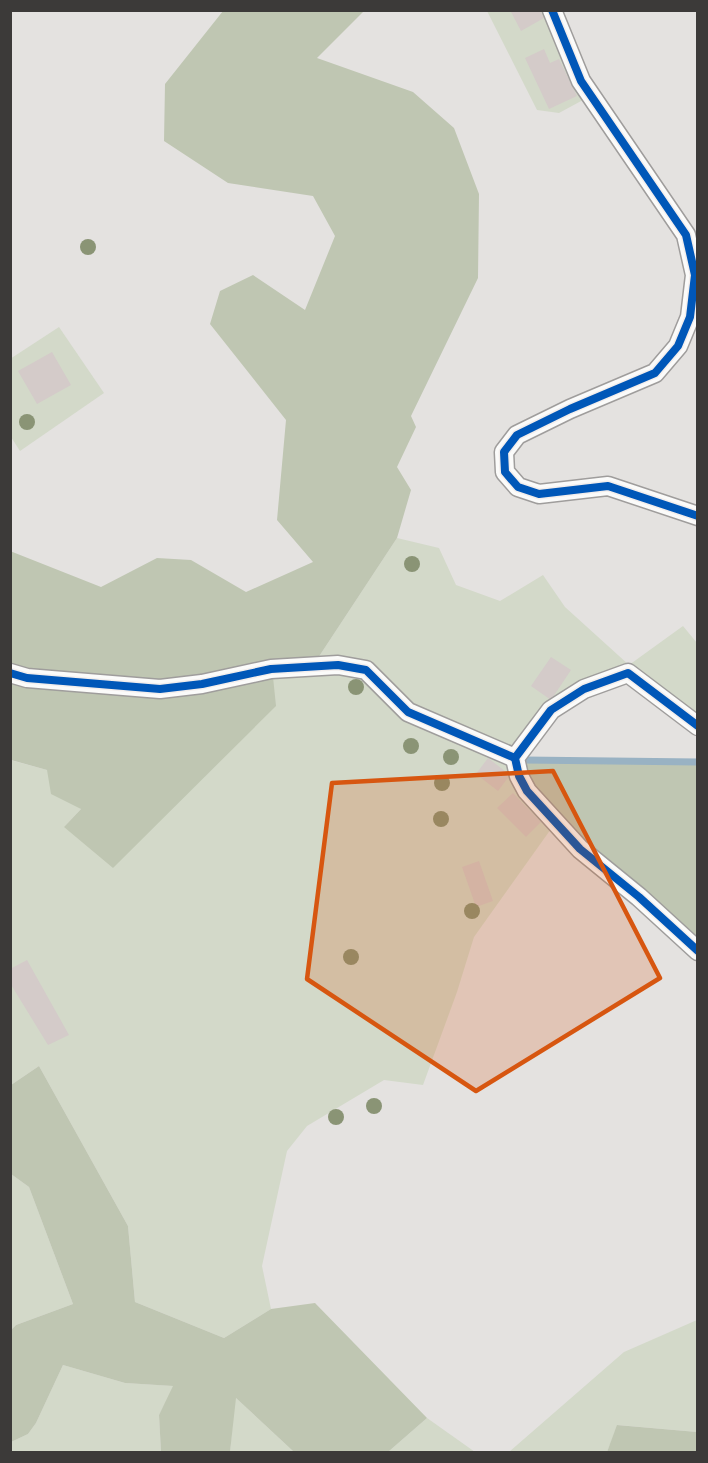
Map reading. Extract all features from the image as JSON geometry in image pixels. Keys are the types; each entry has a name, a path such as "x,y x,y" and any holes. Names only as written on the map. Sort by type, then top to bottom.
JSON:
{"street":[{"path":"552,10 581,81 686,235 695,275 690,317 678,346 655,373 570,409 517,435 504,452 505,472 518,487 539,494 608,486 698,516"},
{"path":"10,673 27,678 160,689 202,684 272,669 338,665 366,670 408,712 515,758"},
{"path":"698,726 628,674 584,689 551,710 515,758 519,776 527,791 580,849 639,897 698,951"}],"highlighted area":[{"path":"553,771 660,978 476,1091 307,979 332,783"}],"green space":[{"path":"223,11 364,11 317,58 413,92 454,128 479,194 478,278 411,416 416,427 397,467 411,490 397,538 318,658 162,681 29,670 11,664 10,551 101,587 157,558 191,560 246,592 313,562 277,520 286,420 210,324 220,291 253,275 305,310 335,236 313,196 228,183 164,141 165,84"},
{"path":"487,11 543,11 574,85 583,100 559,113 537,110"},
{"path":"59,327 104,393 20,451 11,437 10,359"},
{"path":"397,538 439,548 456,585 500,601 543,575 565,607 629,665 513,748 412,704 370,662 337,657 318,658"},
{"path":"683,626 697,643 697,716 629,665"},
{"path":"338,674 361,677 508,764 551,829 474,937 457,992 423,1085 384,1080 307,1126 287,1151 262,1266 271,1309 224,1338 135,1302 128,1226 39,1066 11,1085 10,760 47,770 81,809 64,827 273,677"},
{"path":"273,677 276,706 113,868 64,827 81,809 51,794 47,770 11,760 10,681 23,685"},
{"path":"524,760 697,762 697,940 587,844 534,788 527,774"},
{"path":"39,1066 128,1226 135,1302 224,1338 271,1309 315,1303 427,1418 388,1452 294,1452 236,1398 230,1452 161,1452 159,1415 173,1386 125,1383 63,1365 36,1423 28,1434 11,1442 11,1330 16,1325 73,1304 29,1187 11,1174 11,1085"},
{"path":"11,1174 29,1187 73,1304 16,1325 11,1330"},
{"path":"697,1320 697,1432 618,1425 607,1452 509,1452 624,1352"},
{"path":"63,1365 125,1383 174,1386 159,1415 161,1452 11,1452 11,1442 28,1434 36,1423"},
{"path":"235,1397 294,1452 230,1452"},
{"path":"427,1418 475,1452 388,1452"},
{"path":"617,1425 697,1432 697,1452 607,1452"}],"building":[{"path":"510,10 540,10 544,18 521,31"},
{"path":"544,49 550,63 559,59 577,96 549,109 525,58"},
{"path":"52,352 71,385 37,404 18,371"},
{"path":"551,657 571,670 551,700 531,686"},
{"path":"488,758 510,775 498,791 476,774"},
{"path":"513,793 541,822 526,837 497,808"},
{"path":"479,861 493,901 476,907 462,867"},
{"path":"27,960 69,1035 48,1045 10,983 10,969"}],"waterway":[{"path":"524,760 698,762"}],"cycle path":[{"path":"552,10 581,81 686,235 695,275 690,317 678,346 655,373 570,409 517,435 504,452 505,472 518,487 539,494 608,486 698,516"},
{"path":"10,673 27,678 160,689 202,684 271,669 338,665 366,670 408,712 515,758"},
{"path":"698,726 628,673 584,689 551,710 515,758 519,776 527,791 580,849 639,897 698,951"}]}
